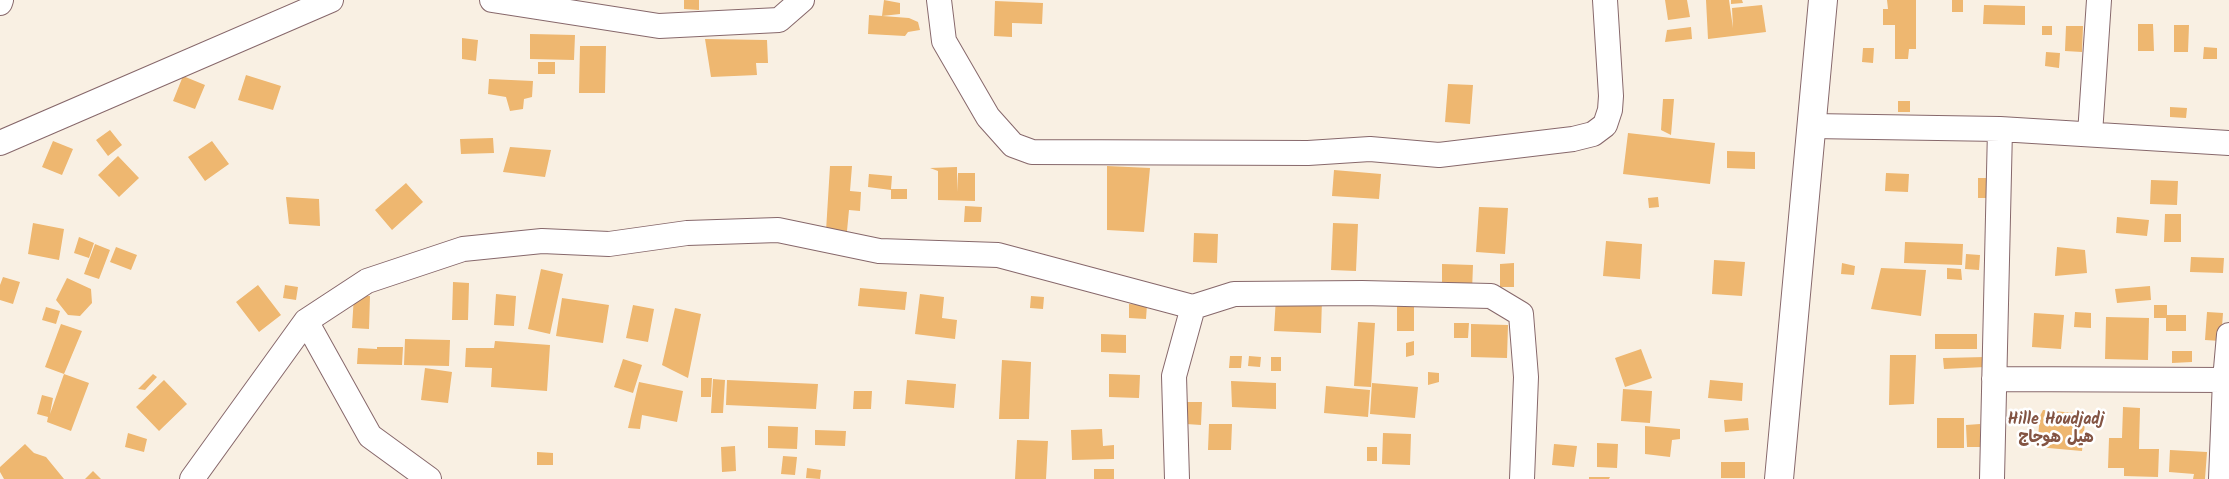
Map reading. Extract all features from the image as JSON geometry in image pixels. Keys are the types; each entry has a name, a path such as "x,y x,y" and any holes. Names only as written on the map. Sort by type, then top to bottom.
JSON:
{"street":[{"path":"0,143 331,0"},
{"path":"492,0 659,26 779,20 802,0"},
{"path":"939,0 944,41 988,117 1013,145 1032,152 1308,153 1370,149 1439,155 1574,139 1593,134 1605,125 1610,110 1611,96 1605,0"},
{"path":"1779,479 1823,0"},
{"path":"2090,134 2099,0"},
{"path":"1812,126 2000,130 2229,143"},
{"path":"1992,479 2000,130"},
{"path":"192,479 306,321 366,281 463,249 542,240 609,244 687,233 778,230 879,251 998,255 1193,308 1234,294 1362,292 1491,296 1521,314 1526,377 1522,479"},
{"path":"1177,479 1174,376 1193,308"},
{"path":"306,321 370,436 429,479"},
{"path":"2221,479 2229,335"},
{"path":"1994,379 2225,380"}],"building":[{"path":"684,0 699,0 699,10 684,9"},
{"path":"884,0 900,3 900,14 882,16"},
{"path":"1665,0 1687,0 1690,17 1668,20"},
{"path":"1706,0 1729,0 1733,28 1732,8 1762,5 1766,32 1708,39"},
{"path":"1731,0 1742,0 1743,3 1731,4"},
{"path":"1887,0 1916,0 1916,49 1909,49 1908,59 1895,59 1895,25 1883,25 1883,9 1888,9"},
{"path":"1952,0 1963,0 1963,12 1952,12"},
{"path":"995,1 1043,3 1042,24 1012,23 1012,37 994,36"},
{"path":"1984,5 2025,6 2025,25 1983,24"},
{"path":"869,15 909,18 918,22 920,30 908,32 905,36 868,34"},
{"path":"2138,24 2153,24 2154,51 2138,51"},
{"path":"2174,25 2189,25 2188,52 2174,52"},
{"path":"2042,26 2052,26 2052,35 2042,35"},
{"path":"2066,26 2083,26 2082,52 2065,51"},
{"path":"1691,27 1692,39 1665,42 1667,30"},
{"path":"530,34 575,35 574,60 530,59"},
{"path":"462,38 478,40 476,61 462,59"},
{"path":"705,39 767,40 768,63 756,63 757,75 711,77"},
{"path":"580,46 606,46 605,93 579,93"},
{"path":"2204,47 2217,48 2217,59 2203,59"},
{"path":"1863,48 1874,48 1873,63 1862,62"},
{"path":"2046,52 2060,53 2059,68 2045,66"},
{"path":"538,62 555,62 555,74 538,74"},
{"path":"246,75 281,86 273,110 238,100"},
{"path":"183,76 205,85 195,109 173,101"},
{"path":"489,79 533,81 532,97 524,99 523,109 510,111 506,97 488,94"},
{"path":"1448,84 1473,85 1470,124 1445,122"},
{"path":"1663,99 1674,99 1671,135 1661,130"},
{"path":"1898,101 1910,101 1910,112 1898,112"},
{"path":"2170,107 2187,108 2186,118 2170,117"},
{"path":"110,130 122,145 108,156 96,140"},
{"path":"1628,133 1715,143 1710,184 1623,174"},
{"path":"493,138 494,153 461,154 460,139"},
{"path":"53,141 73,149 62,175 42,167"},
{"path":"212,141 229,164 205,181 188,157"},
{"path":"510,147 551,150 545,177 503,172"},
{"path":"1727,151 1755,152 1755,169 1727,168"},
{"path":"118,156 139,178 119,197 98,175"},
{"path":"830,166 852,166 850,191 861,192 860,211 849,210 847,231 826,231"},
{"path":"1107,166 1150,168 1144,232 1107,230"},
{"path":"957,167 957,192 958,173 975,173 975,201 938,200 938,171 930,168"},
{"path":"1334,170 1381,174 1379,199 1332,196"},
{"path":"1886,173 1909,174 1908,192 1885,191"},
{"path":"869,174 892,176 891,189 907,189 907,199 891,199 891,190 868,187"},
{"path":"1978,178 1994,178 1994,198 1978,198"},
{"path":"2151,180 2178,181 2177,205 2150,204"},
{"path":"406,183 423,202 392,230 375,210"},
{"path":"286,197 319,199 320,226 289,224"},
{"path":"1658,197 1659,207 1649,208 1648,198"},
{"path":"965,206 982,207 981,222 964,222"},
{"path":"1479,207 1508,208 1505,254 1476,252"},
{"path":"2165,214 2181,214 2181,242 2164,242"},
{"path":"2117,217 2149,220 2147,236 2116,233"},
{"path":"33,223 64,229 59,260 28,254"},
{"path":"1333,223 1358,224 1356,271 1331,270"},
{"path":"1194,233 1218,234 1217,263 1193,262"},
{"path":"79,237 94,243 89,258 74,253"},
{"path":"1606,241 1642,244 1640,279 1603,276"},
{"path":"1905,242 1963,244 1962,265 1904,263"},
{"path":"95,244 110,250 99,279 84,274"},
{"path":"116,247 137,255 131,270 110,262"},
{"path":"2057,247 2085,250 2087,273 2055,276"},
{"path":"1966,254 1980,255 1979,270 1965,269"},
{"path":"2191,257 2224,258 2223,273 2190,272"},
{"path":"1714,260 1745,262 1742,296 1712,294"},
{"path":"1514,263 1514,287 1500,287 1500,264"},
{"path":"1842,263 1855,266 1854,275 1841,274"},
{"path":"1442,264 1473,265 1472,291 1442,290"},
{"path":"1881,268 1926,270 1921,316 1871,309"},
{"path":"1947,268 1961,269 1962,280 1947,279"},
{"path":"541,269 563,274 550,334 528,329"},
{"path":"3,277 20,282 13,304 0,300 0,285"},
{"path":"67,278 91,289 92,303 80,316 68,315 56,300"},
{"path":"453,282 469,283 468,320 452,320"},
{"path":"258,285 281,315 259,332 236,302"},
{"path":"285,285 298,287 296,300 283,298"},
{"path":"2150,286 2151,300 2117,303 2115,289"},
{"path":"860,288 907,292 905,310 858,306"},
{"path":"496,294 516,296 514,326 494,325"},
{"path":"920,294 944,297 942,318 957,320 955,339 915,334"},
{"path":"354,295 370,296 369,329 352,328"},
{"path":"1031,296 1044,297 1043,309 1030,308"},
{"path":"1276,297 1322,299 1321,333 1274,331"},
{"path":"562,298 609,305 603,343 556,336"},
{"path":"1397,300 1414,300 1414,331 1397,331"},
{"path":"1129,304 1147,305 1146,319 1129,318"},
{"path":"633,305 654,309 648,342 626,338"},
{"path":"2154,305 2167,305 2167,315 2186,315 2186,331 2166,331 2166,318 2154,318"},
{"path":"46,307 60,311 56,324 42,320"},
{"path":"675,308 701,314 688,378 662,365"},
{"path":"2075,312 2091,313 2091,328 2074,327"},
{"path":"2207,312 2223,313 2221,341 2205,340"},
{"path":"2034,313 2064,315 2061,349 2032,347"},
{"path":"2106,317 2149,318 2148,360 2105,359"},
{"path":"1358,322 1375,323 1371,387 1354,386"},
{"path":"1454,323 1469,323 1468,338 1454,338"},
{"path":"61,324 82,331 64,374 45,367"},
{"path":"1471,324 1508,325 1507,358 1471,357"},
{"path":"1101,334 1126,335 1126,353 1101,352"},
{"path":"1935,334 1977,334 1977,349 1935,349"},
{"path":"405,339 450,340 449,366 404,365"},
{"path":"495,341 550,345 547,391 491,387 492,368 465,367 466,348 494,348"},
{"path":"1414,341 1414,355 1406,357 1406,343"},
{"path":"377,347 403,347 402,365 357,364 358,348 377,349"},
{"path":"1641,349 1652,378 1625,387 1615,358"},
{"path":"2172,351 2192,351 2192,362 2172,363"},
{"path":"1890,355 1916,355 1914,404 1889,405"},
{"path":"1230,356 1242,356 1241,368 1229,368"},
{"path":"1249,356 1261,357 1260,367 1248,366"},
{"path":"1271,357 1281,357 1281,371 1271,371"},
{"path":"1985,357 1985,367 1944,369 1943,358"},
{"path":"623,359 642,365 633,393 614,387"},
{"path":"1002,360 1031,362 1029,419 999,419"},
{"path":"425,368 452,372 448,403 421,400"},
{"path":"1428,372 1439,373 1439,382 1428,385"},
{"path":"64,374 89,383 71,431 47,422 48,417 37,414 42,395 53,398 50,414"},
{"path":"153,374 157,377 145,390 138,389"},
{"path":"1109,374 1140,375 1139,398 1109,397"},
{"path":"701,378 712,378 711,397 701,397"},
{"path":"713,379 725,380 723,413 711,413"},
{"path":"164,380 187,404 159,431 136,407"},
{"path":"727,380 818,384 816,409 726,405"},
{"path":"907,380 956,384 954,408 905,404"},
{"path":"1710,380 1743,383 1742,401 1708,398"},
{"path":"1231,381 1276,383 1276,409 1232,407"},
{"path":"639,382 683,391 677,422 642,415 640,429 628,428"},
{"path":"1372,383 1418,387 1415,418 1370,414"},
{"path":"1326,386 1370,390 1368,417 1324,413"},
{"path":"1623,389 1652,391 1650,423 1621,421"},
{"path":"854,391 872,391 871,409 853,409"},
{"path":"1187,402 1202,402 1201,425 1186,424"},
{"path":"2123,407 2140,408 2139,449 2159,449 2158,477 2124,476 2124,468 2108,468 2109,438 2122,438"},
{"path":"2043,410 2086,414 2082,451 2037,447 2040,416"},
{"path":"1748,418 1749,430 1725,432 1724,420"},
{"path":"1937,418 1964,418 1964,448 1937,448"},
{"path":"1209,424 1232,424 1231,450 1208,450"},
{"path":"1980,424 1980,447 1967,447 1966,425"},
{"path":"768,426 798,427 797,449 768,448"},
{"path":"1645,426 1680,429 1680,439 1672,440 1670,457 1645,454"},
{"path":"1102,429 1103,446 1114,445 1114,459 1072,460 1071,430"},
{"path":"815,430 846,431 845,446 815,445"},
{"path":"128,433 147,439 144,452 125,447"},
{"path":"1383,433 1411,434 1410,465 1382,464"},
{"path":"1017,440 1048,441 1046,479 1015,479"},
{"path":"1597,443 1618,444 1617,468 1597,467"},
{"path":"25,444 34,453 46,457 64,479 4,479 0,472 0,467"},
{"path":"1554,444 1577,446 1574,467 1552,465"},
{"path":"735,446 736,471 722,472 721,447"},
{"path":"1367,447 1377,447 1377,461 1367,461"},
{"path":"2170,450 2207,452 2205,479 2193,479 2194,474 2169,472"},
{"path":"537,452 553,453 553,465 537,465"},
{"path":"783,456 797,457 795,475 781,474"},
{"path":"1721,462 1745,462 1745,478 1721,478"},
{"path":"807,468 821,470 820,479 806,478"},
{"path":"1094,469 1114,469 1114,479 1094,479"},
{"path":"93,471 101,479 85,479"},
{"path":"1589,477 1610,477 1609,479 1589,479"}],"district":[{"name":"Hille Houdjadj هيل هوجاج","path":"2056,430"}]}
